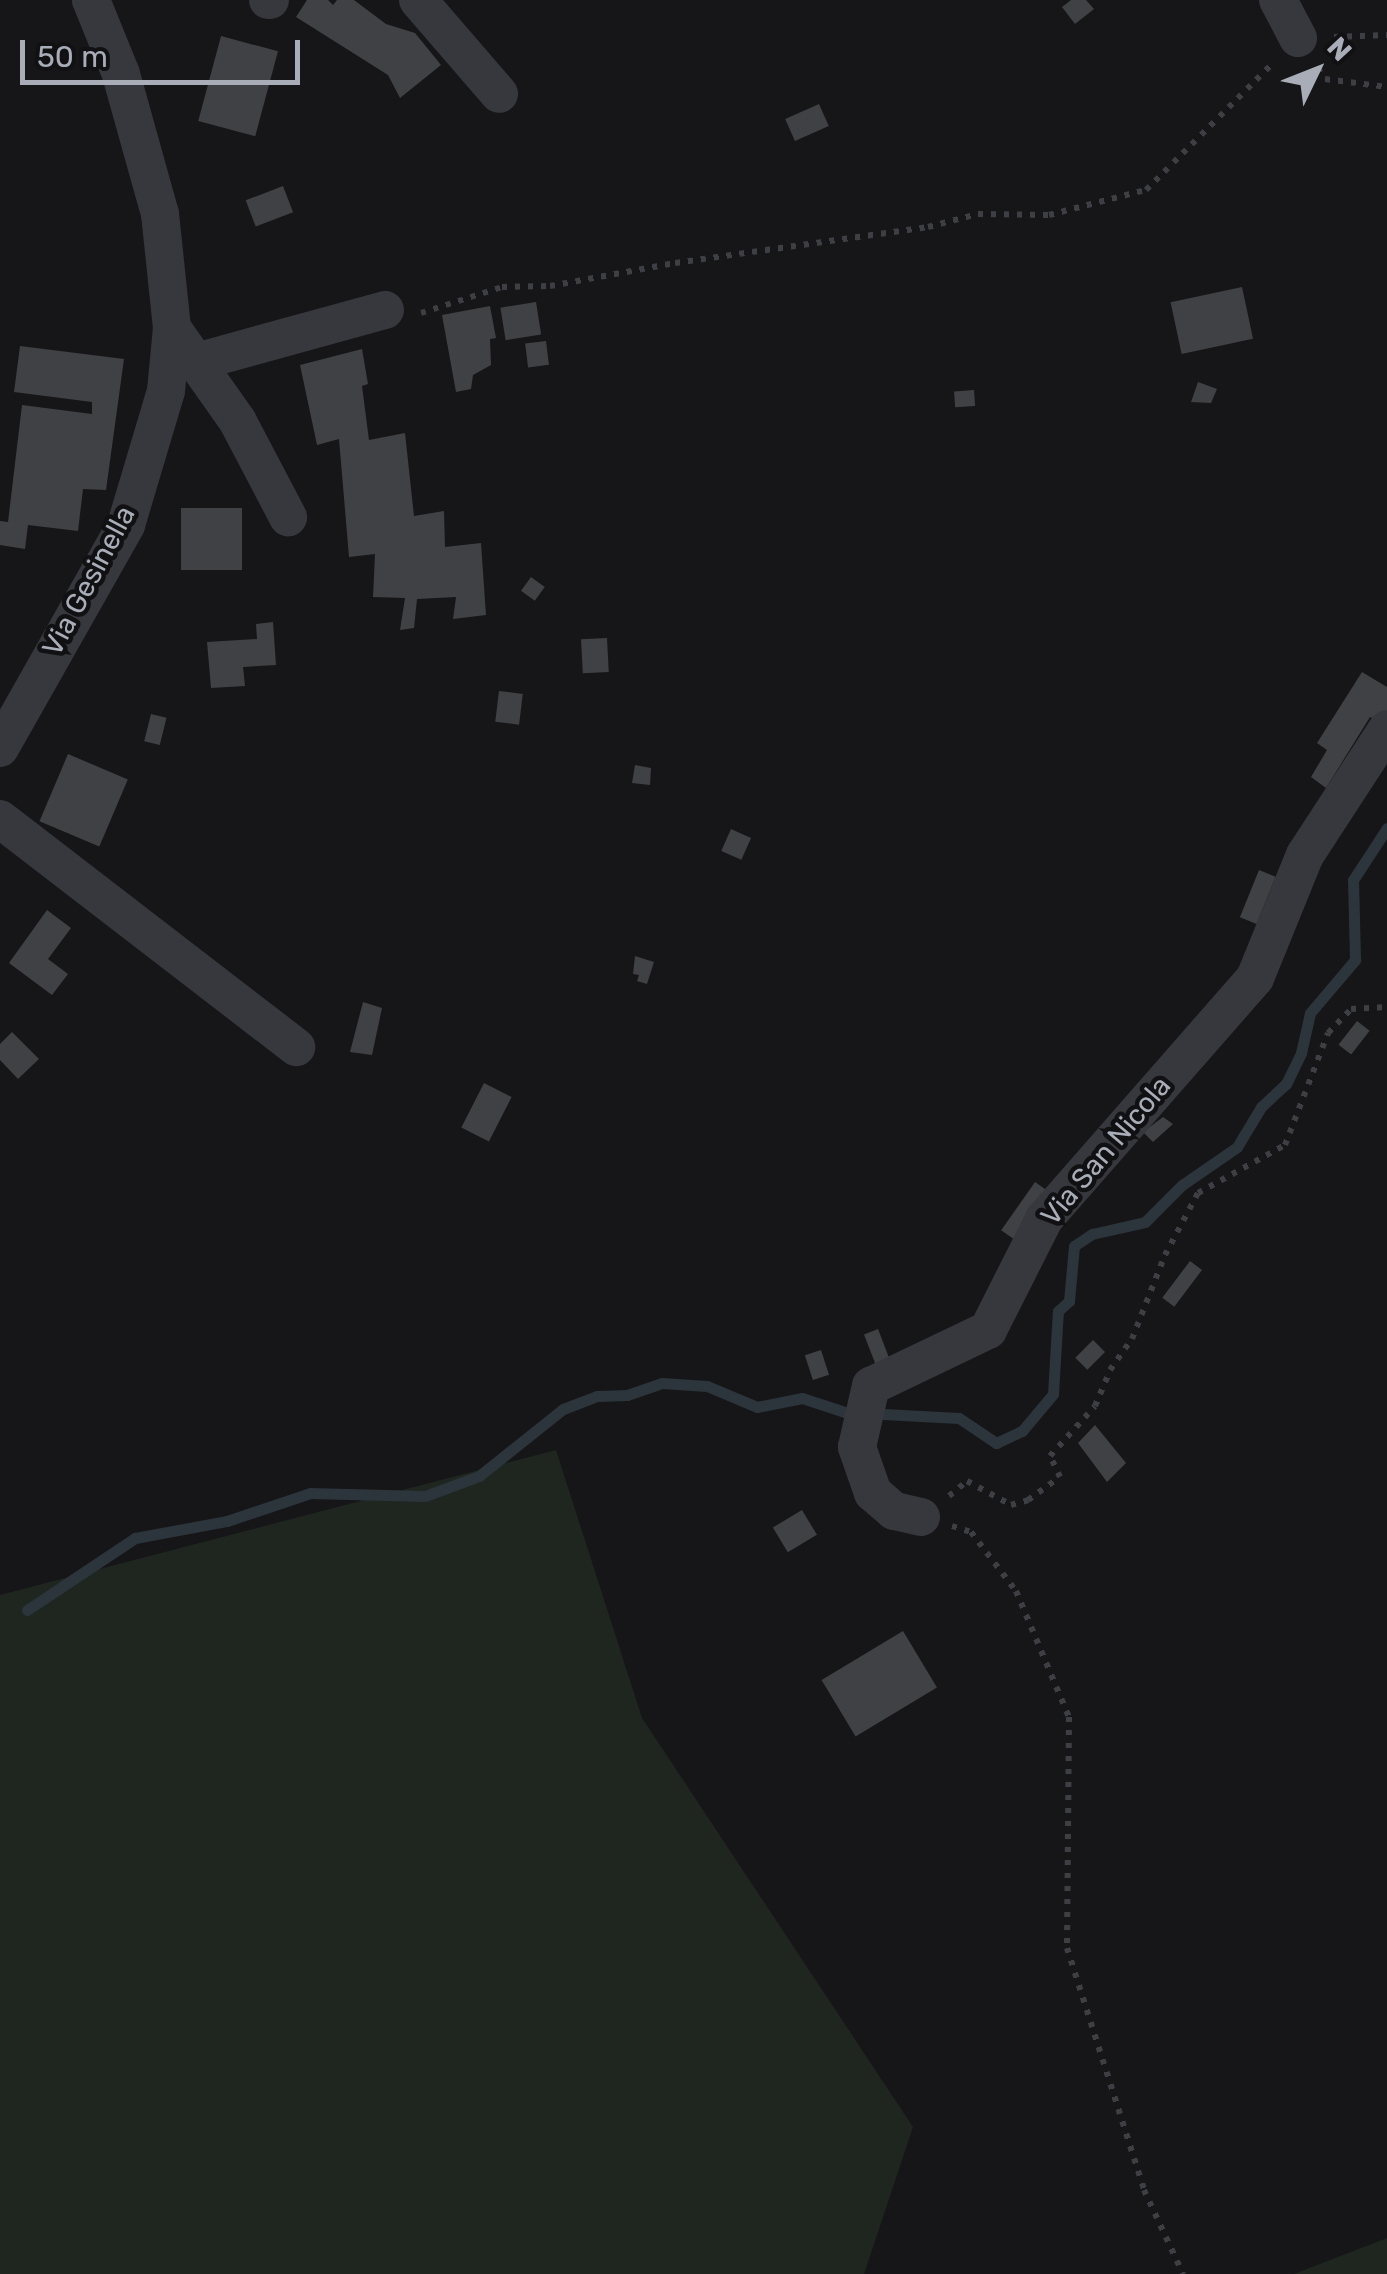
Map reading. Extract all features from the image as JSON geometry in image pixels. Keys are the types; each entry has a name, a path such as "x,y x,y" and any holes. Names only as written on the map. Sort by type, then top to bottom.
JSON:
{"lane":[{"name":"Via Gesinella","path":"2,742 126,525 166,391 172,328 160,214 121,74 92,0"},
{"path":"418,0 499,94"},
{"path":"1278,0 1298,38"},
{"path":"196,362 385,310"},
{"path":"172,328 237,420 288,517"},
{"name":"Via San Nicola","path":"922,1518 894,1512 873,1493 857,1447 871,1386 988,1330 1044,1220 1256,978 1305,855 1387,729"},
{"path":"0,819 296,1047"}],"path":[{"path":"385,310 417,314 502,288 550,286 675,263 928,228 978,214 1049,214 1146,190 1298,38 1387,35"},
{"path":"1298,38 1324,78 1387,87"},
{"path":"922,1518 967,1481 1011,1506 1028,1500 1060,1476 1050,1456 1095,1406 1110,1370 1132,1340 1151,1285 1198,1193 1285,1145 1328,1033 1351,1010 1387,1006"},
{"path":"922,1518 970,1532 1016,1591 1069,1717 1067,1948 1144,2190 1183,2274"}],"shaded area":[{"path":"556,1450 642,1718 913,2127 864,2274 0,2274 0,1595"},
{"path":"1387,2238 1387,2274 1294,2274"}],"building":[{"path":"307,0 328,0 333,5 337,0 354,0 386,24 415,33 441,65 400,98 388,75 296,17"},
{"path":"1071,0 1086,0 1094,9 1075,24 1062,7"},
{"path":"221,36 278,51 255,136 198,121"},
{"path":"819,104 829,126 795,141 785,119"},
{"path":"283,186 293,212 256,226 246,200"},
{"path":"1242,287 1253,339 1182,354 1171,302"},
{"path":"536,302 541,335 506,340 500,308"},
{"path":"490,306 496,338 490,339 491,365 473,375 471,389 456,392 442,315"},
{"path":"546,341 549,365 528,367 525,344"},
{"path":"20,346 124,359 106,490 83,489 78,531 28,525 25,549 0,545 0,521 8,522 22,405 92,414 92,402 14,392"},
{"path":"362,349 368,384 362,386 369,440 405,433 414,516 444,511 445,547 481,543 486,615 453,619 456,597 417,599 414,628 400,630 405,598 373,597 375,554 349,557 339,439 317,445 300,365"},
{"path":"1198,382 1217,389 1211,403 1191,402"},
{"path":"974,390 975,406 955,407 954,391"},
{"path":"181,508 242,508 242,570 181,570"},
{"path":"531,577 545,587 535,601 521,591"},
{"path":"273,622 276,665 243,667 245,686 211,688 207,642 257,639 256,624"},
{"path":"607,638 609,672 583,673 581,639"},
{"path":"1362,672 1387,687 1387,718 1383,724 1370,717 1326,788 1311,777 1327,750 1317,743"},
{"path":"499,691 523,694 519,725 495,722"},
{"path":"151,714 167,718 160,745 144,741"},
{"path":"68,754 128,779 99,847 39,821"},
{"path":"635,765 651,768 650,785 632,783"},
{"path":"731,829 751,838 741,860 721,851"},
{"path":"1259,870 1276,877 1257,924 1240,917"},
{"path":"47,910 71,928 48,959 68,974 52,995 9,963"},
{"path":"635,956 654,962 647,984 637,981 639,975 633,974"},
{"path":"363,1002 382,1008 372,1055 350,1052"},
{"path":"1357,1021 1370,1031 1351,1054 1339,1045"},
{"path":"12,1032 39,1059 18,1079 0,1060 0,1044"},
{"path":"484,1083 512,1097 489,1142 461,1128"},
{"path":"1163,1117 1173,1124 1153,1142 1143,1132"},
{"path":"1035,1182 1052,1194 1018,1242 1001,1230"},
{"path":"1190,1261 1202,1270 1174,1307 1162,1298"},
{"path":"878,1329 889,1358 875,1363 864,1334"},
{"path":"1093,1340 1105,1352 1087,1370 1075,1358"},
{"path":"821,1350 829,1375 813,1380 805,1355"},
{"path":"1095,1425 1126,1463 1107,1482 1078,1443"},
{"path":"802,1510 817,1535 788,1552 773,1528"},
{"path":"903,1631 937,1688 856,1737 822,1680"}],"waterway":[{"path":"27,1610 135,1538 227,1521 310,1493 425,1496 479,1476 563,1409 597,1396 627,1395 662,1383 707,1386 757,1407 802,1398 845,1412 959,1418 996,1443 1022,1431 1053,1394 1058,1311 1069,1301 1074,1246 1092,1234 1145,1222 1182,1185 1237,1147 1261,1107 1286,1084 1301,1053 1310,1013 1355,960 1353,880 1387,828"}]}
